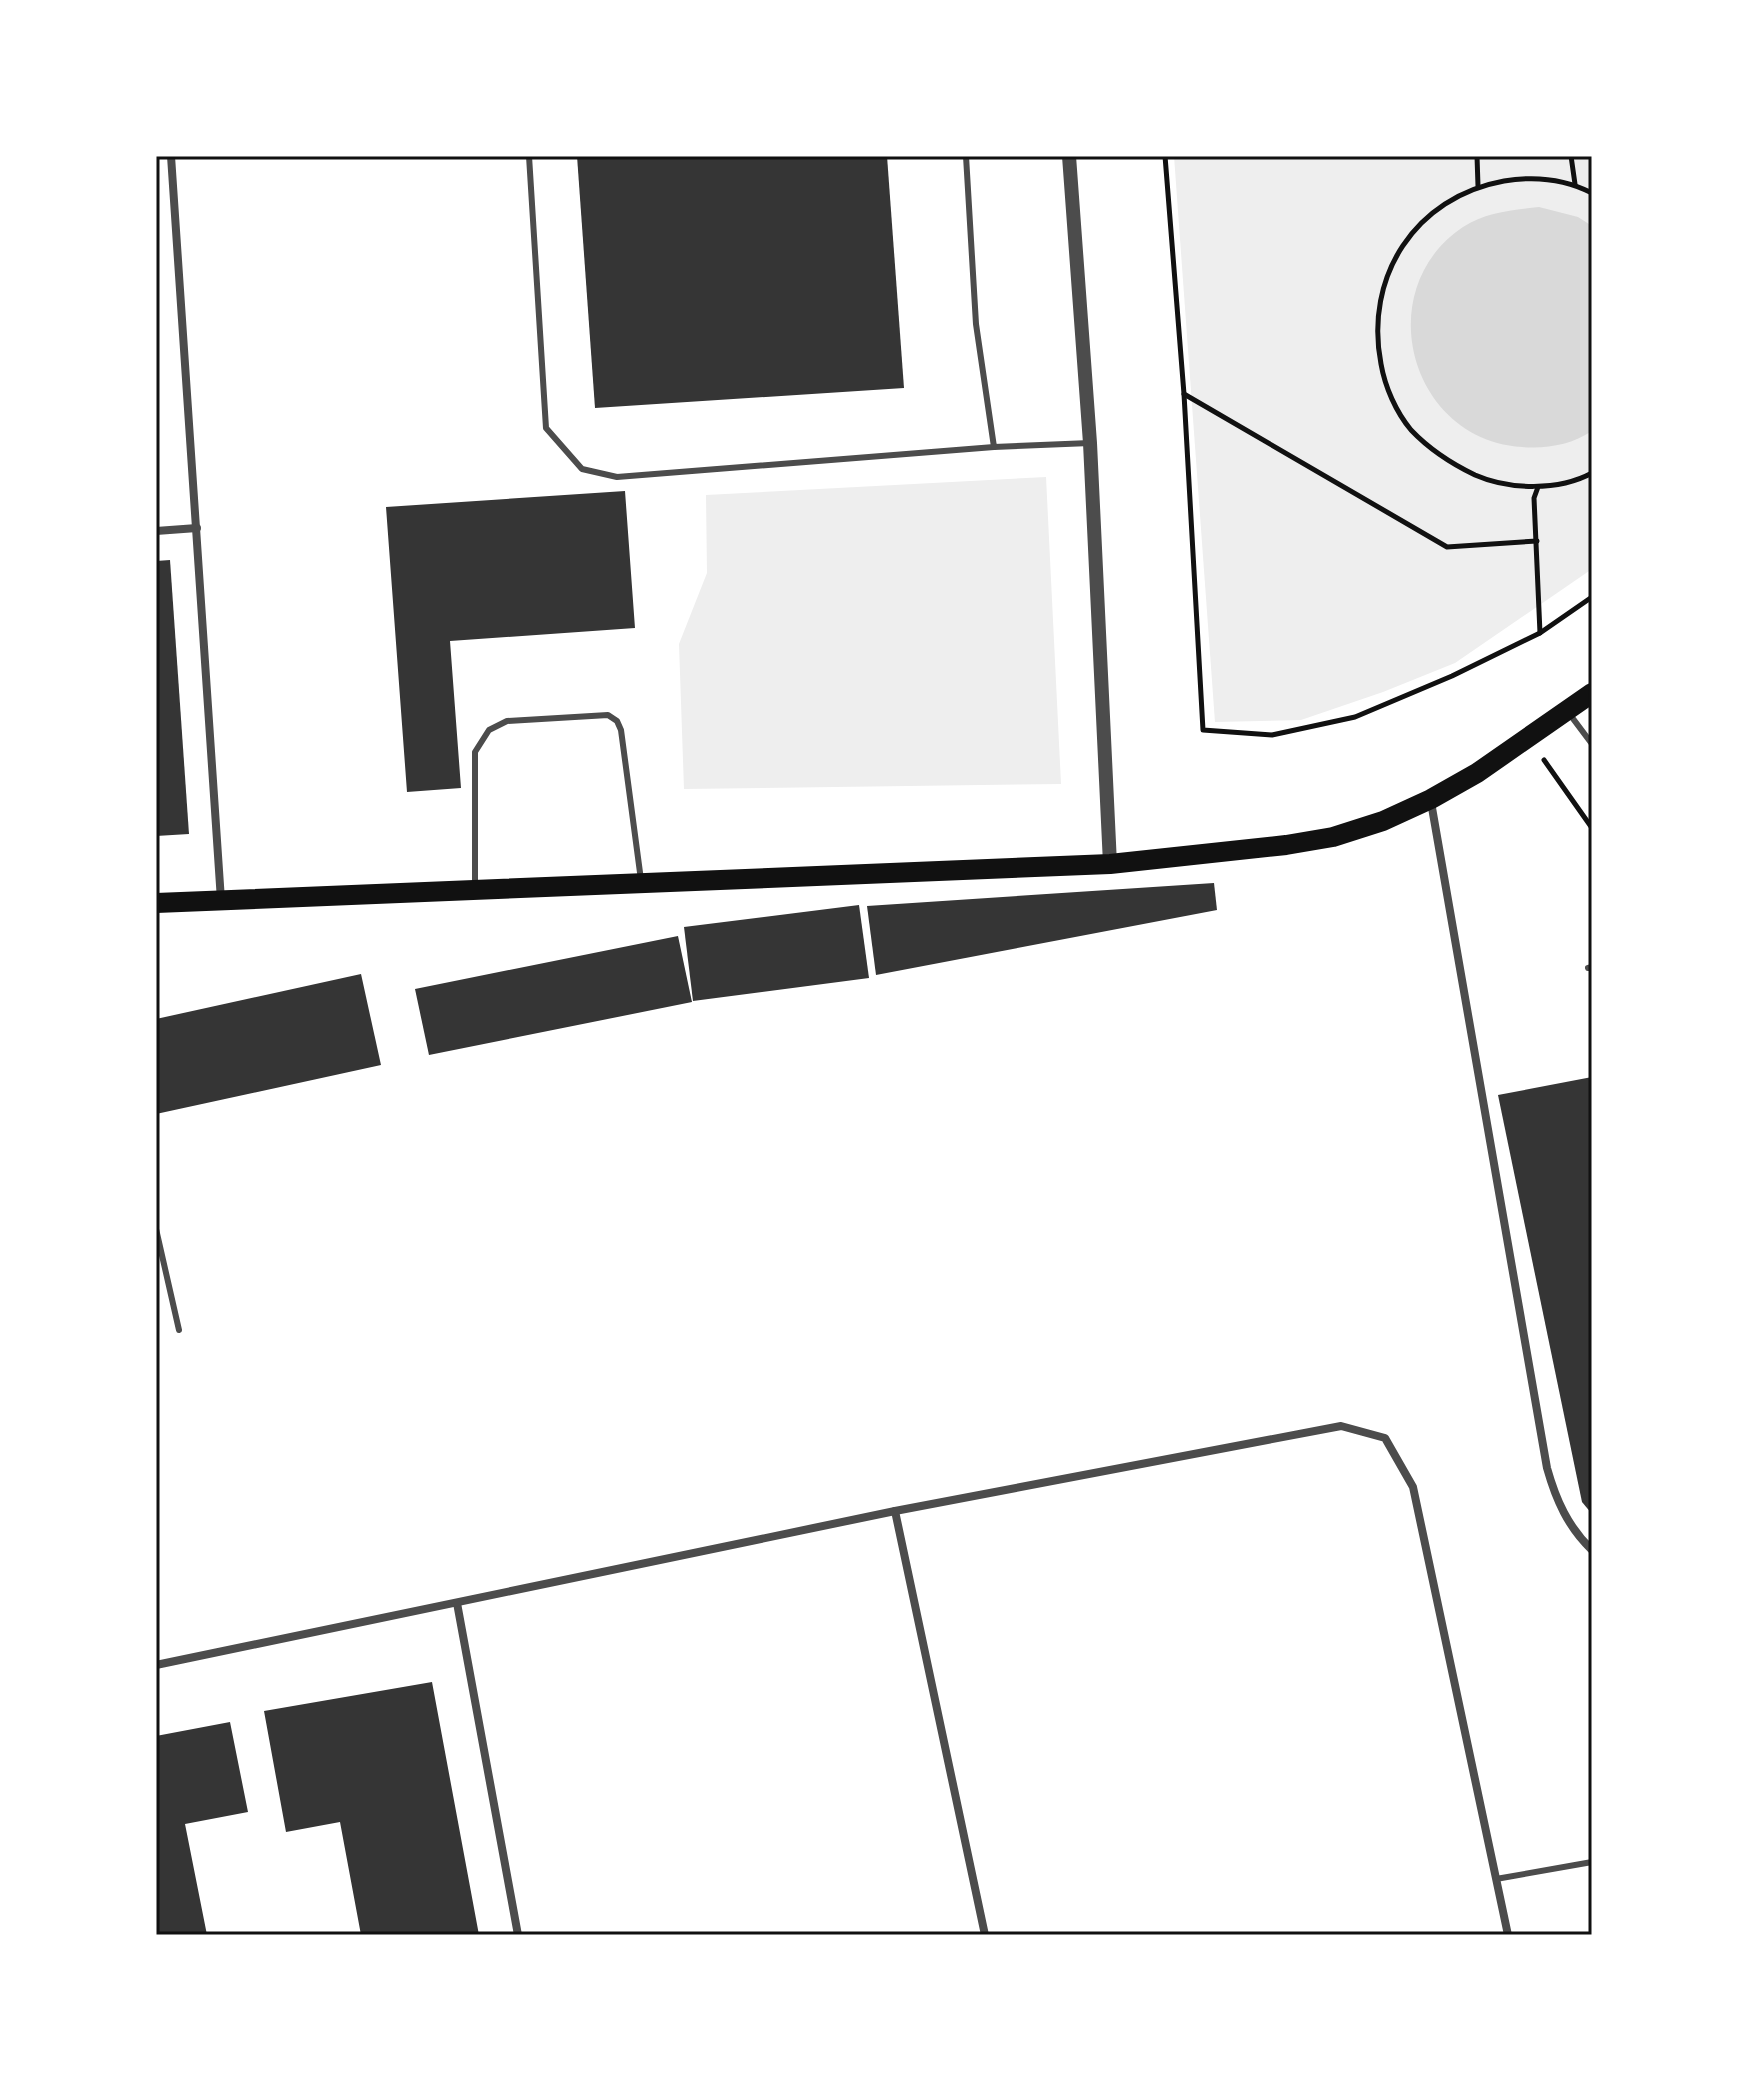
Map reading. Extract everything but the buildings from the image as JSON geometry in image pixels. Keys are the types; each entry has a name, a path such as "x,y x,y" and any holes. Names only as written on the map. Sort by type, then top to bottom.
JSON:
{"main road":[{"path":"156,903 1110,864 1228,853 1333,837 1383,821 1477,773 1592,693"}],"street":[{"path":"171,156 221,900"},
{"path":"1069,156 1090,443 1110,864"},
{"path":"156,531 197,528"},
{"path":"1431,799 1547,1468 1555,1497 1568,1522 1592,1550"},
{"path":"156,1665 895,1511 1341,1426 1385,1438 1413,1487 1508,1935"},
{"path":"895,1511 985,1935"},
{"path":"457,1603 518,1935"}],"lane":[{"path":"529,156 546,428 582,469 617,477 994,447 1090,443"},
{"path":"966,156 976,324 994,447"},
{"path":"1568,711 1592,744"},
{"path":"475,891 475,752 489,730 507,721 608,715 617,721 621,730 642,883"},
{"path":"156,1229 179,1330"},
{"path":"1496,1879 1592,1862"}],"path":[{"path":"1165,156 1184,394 1203,730 1272,735 1355,717 1452,676 1540,633 1592,597"},
{"path":"1477,156 1478,186"},
{"path":"1571,156 1575,184"},
{"path":"1592,193 1575,184 1526,178 1478,186 1435,209 1402,245 1382,289 1376,337 1385,385 1409,428 1445,461 1490,481 1538,487 1592,473"},
{"path":"1184,394 1447,547 1537,541"},
{"path":"1538,487 1534,498 1540,633"},
{"path":"1529,739 1592,828"}],"shaded area":[{"path":"1174,156 1592,156 1592,569 1455,663 1301,720 1215,722"},
{"path":"1539,207 1578,217 1592,226 1592,431 1558,445 1522,447 1483,438 1452,419 1429,391 1415,358 1411,322 1417,287 1434,254 1463,227 1490,215"},
{"path":"1046,477 1061,784 684,789 679,644 707,573 706,495"}]}
